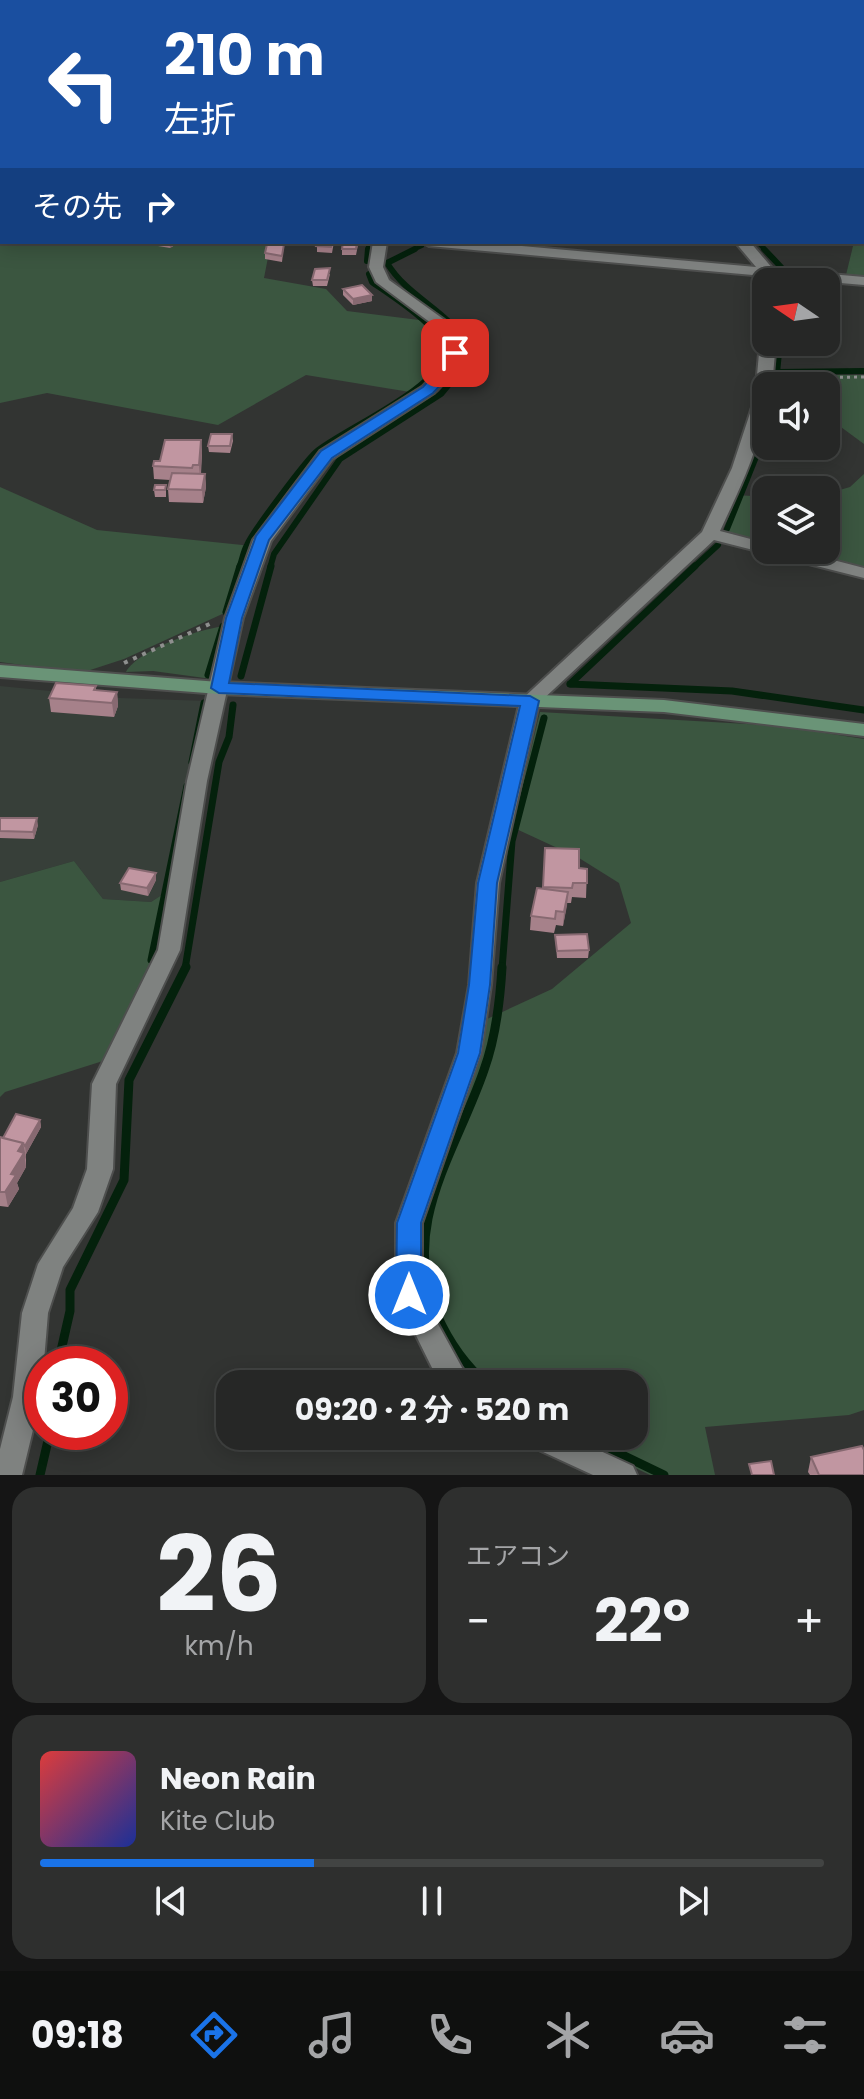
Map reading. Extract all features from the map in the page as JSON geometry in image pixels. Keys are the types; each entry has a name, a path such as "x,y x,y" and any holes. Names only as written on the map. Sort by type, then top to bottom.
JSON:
{"street":[{"path":"8,1475 27,1397 35,1313 51,1264 85,1212 100,1169 104,1084 169,950 197,781 234,618 262,540 326,455 428,390 446,371 455,353 441,324 383,282 376,267 380,244"},
{"path":"448,244 752,276"},
{"path":"744,244 764,268"},
{"path":"840,280 864,281"},
{"path":"447,1370 409,1295 409,1223 469,1053 480,985 488,883 530,701 710,534 740,468 752,431"},
{"path":"710,534 752,544"},
{"path":"829,564 864,573"},
{"path":"0,671 219,688 664,706 864,730"},
{"path":"569,1450 623,1475"}],"path":[{"path":"840,377 864,377"},
{"path":"90,680 206,624 234,618"}],"shaded area":[{"path":"0,686 120,698 207,701 174,887 151,902 103,899 74,861 0,882"}],"green space":[{"path":"0,244 271,244 264,278 326,289 347,311 435,322 449,353 440,370 416,393 306,375 218,425 47,393 0,403"},
{"path":"854,244 864,244 864,278 846,275"},
{"path":"840,375 864,375 864,444 840,426"},
{"path":"864,474 864,567 840,561 840,490 850,487"},
{"path":"0,487 97,530 252,546 231,610 124,659 81,673 0,662"},
{"path":"736,495 752,496 752,541 725,535"},
{"path":"228,626 212,679 153,671 126,672 144,655 172,641 203,630"},
{"path":"540,712 780,726 864,739 864,1410 849,1415 705,1427 715,1475 650,1475 597,1450 648,1450 648,1370 463,1368 423,1297 419,1254 422,1211 478,1062 487,1019 552,989 631,923 619,883 579,858 512,827"},
{"path":"74,861 103,899 151,902 174,887 161,950 106,1060 5,1092 0,1097 0,882"}],"building":[{"path":"267,244 284,244 282,256 265,253"},
{"path":"343,244 357,244 356,249 342,249"},
{"path":"330,268 327,280 312,280 315,269"},
{"path":"362,285 372,295 353,299 343,289"},
{"path":"211,434 232,434 230,446 208,446"},
{"path":"165,440 201,440 199,465 192,468 153,466 154,461 160,461"},
{"path":"172,473 205,474 202,490 168,489"},
{"path":"155,485 166,485 165,490 154,490"},
{"path":"56,683 96,686 94,690 117,692 112,703 49,698"},
{"path":"0,818 37,818 33,832 0,831"},
{"path":"545,848 579,849 579,868 587,869 587,883 573,883 572,888 543,887"},
{"path":"129,868 156,873 147,888 120,883"},
{"path":"537,888 568,892 564,912 556,911 555,919 531,916"},
{"path":"587,934 589,950 557,951 555,935"},
{"path":"16,1114 40,1120 25,1146 3,1138"},
{"path":"0,1137 23,1143 18,1151 24,1153 11,1174 16,1175 5,1192 0,1192"},
{"path":"862,1446 864,1475 819,1475 811,1457"},
{"path":"771,1461 774,1475 752,1475 749,1464"}],"waterway":[{"path":"368,244 368,249"},
{"path":"759,244 764,249"},
{"path":"411,251 422,246"},
{"path":"367,261 368,249"},
{"path":"411,251 415,249"},
{"path":"764,249 781,267"},
{"path":"270,568 274,554 340,459 441,394 470,359 472,351 462,336 406,286 387,263 411,251"},
{"path":"239,568 259,526 316,452 409,394 439,366 444,353 436,334 416,313 372,282 369,274"},
{"path":"777,372 779,356"},
{"path":"777,372 864,371"},
{"path":"727,529 755,460"},
{"path":"693,568 718,545"},
{"path":"226,612 240,566"},
{"path":"241,676 271,566"},
{"path":"695,566 570,684 732,691 864,710"},
{"path":"208,675 223,626"},
{"path":"192,762 204,703"},
{"path":"185,969 219,762 229,737 233,705"},
{"path":"502,969 512,841 544,718"},
{"path":"151,960 187,786"},
{"path":"473,1370 458,1352 437,1315 427,1282 424,1250 436,1190 492,1045 502,967"},
{"path":"62,1346 70,1311 70,1290 124,1180 129,1080 185,969"},
{"path":"40,1475 46,1450"},
{"path":"612,1450 664,1475"}],"route":[{"path":"409,1295 409,1223 469,1053 480,985 488,883 530,701 219,688 234,618 262,540 326,455 428,390 446,371 455,353"}]}
